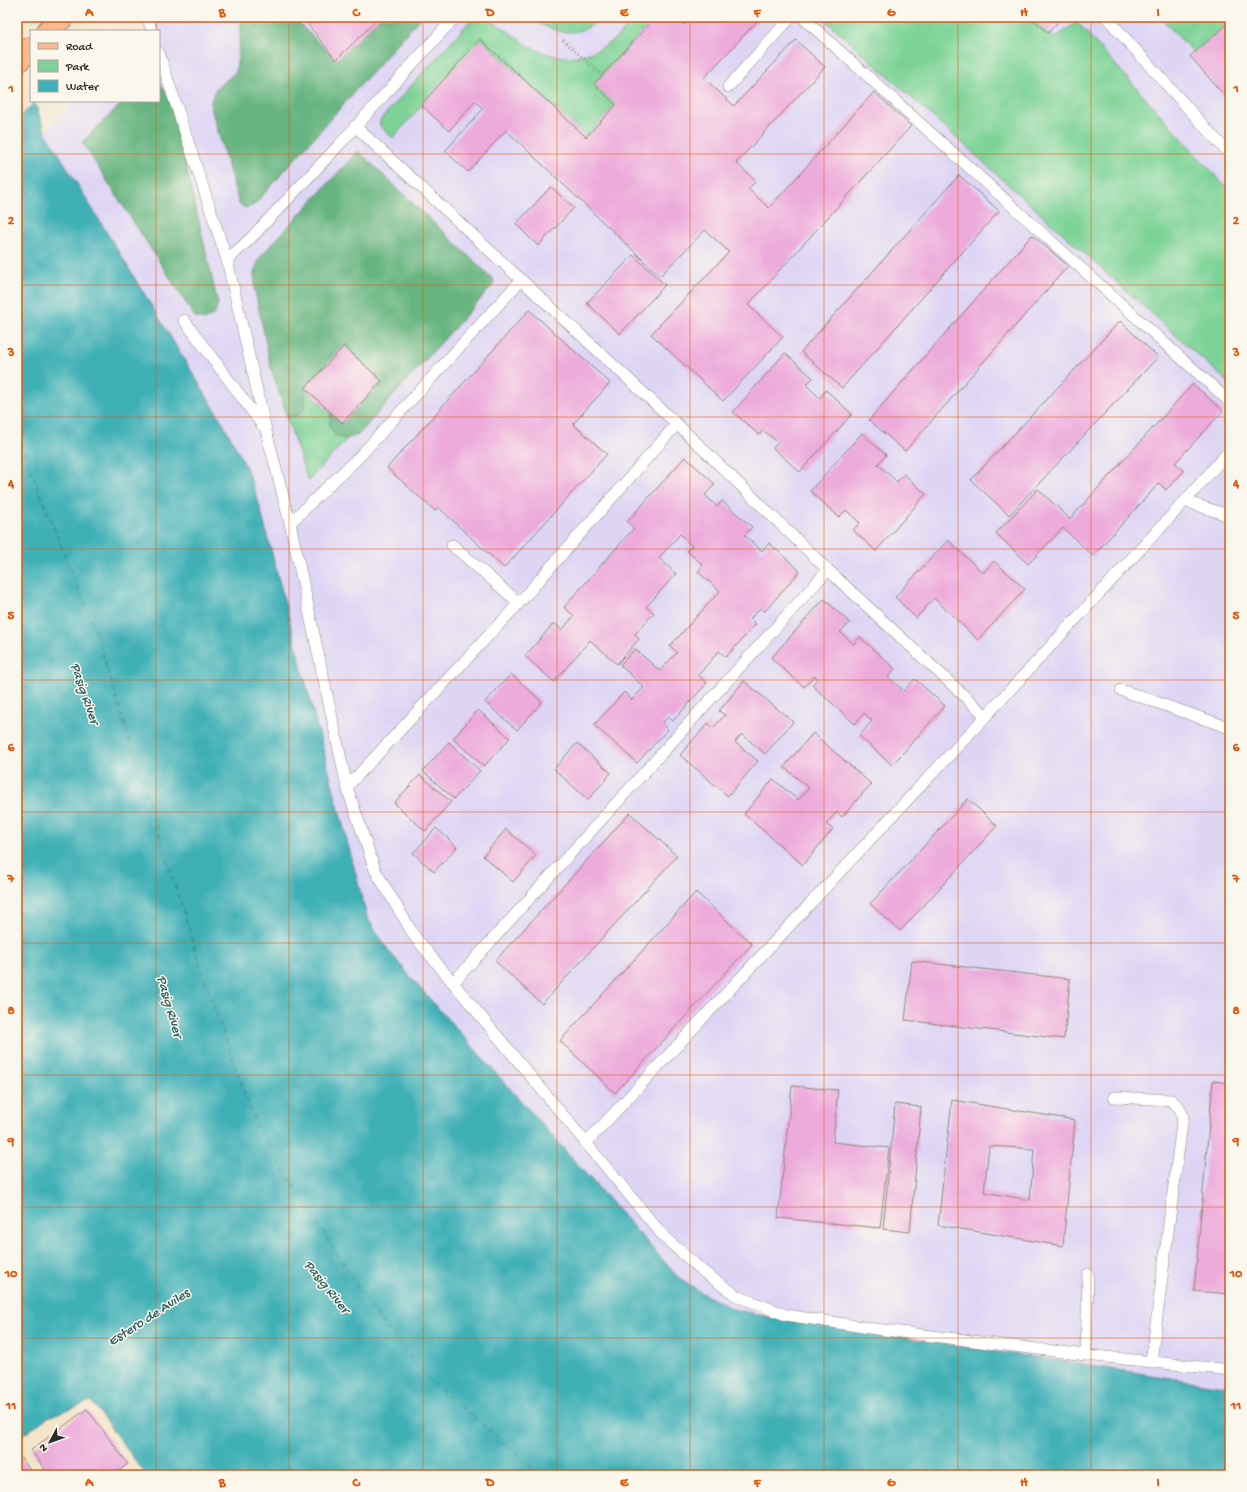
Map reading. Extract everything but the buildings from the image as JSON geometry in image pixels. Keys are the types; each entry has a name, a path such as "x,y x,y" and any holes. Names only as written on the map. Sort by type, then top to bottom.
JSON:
{"main road":[{"path":"49,30 63,17"},
{"path":"17,62 30,49"}],"lane":[{"path":"227,260 249,240 455,17"},
{"path":"728,87 791,17"},
{"path":"802,17 1230,402"},
{"path":"1106,17 1230,155"},
{"path":"148,18 152,30"},
{"path":"160,56 227,260 266,430 290,523 347,787 375,870 415,938 665,1238 705,1273 737,1296 786,1315 876,1329 1086,1355 1230,1370"},
{"path":"355,126 677,424 828,570 986,716"},
{"path":"290,523 360,456 521,280"},
{"path":"184,320 266,430"},
{"path":"347,787 519,604 677,424"},
{"path":"586,1143 986,716 1185,501 1230,450"},
{"path":"1185,501 1230,516"},
{"path":"452,545 519,604"},
{"path":"453,983 828,570"},
{"path":"1121,690 1230,728"},
{"path":"1114,1097 1171,1100 1179,1106 1182,1116 1151,1362"},
{"path":"1086,1355 1088,1274"}],"path":[{"path":"563,40 602,75"}],"shaded area":[{"path":"163,17 1230,17 1230,1387 768,1317 733,1309 702,1293 677,1276 388,950 367,917 258,500 245,465 223,423 45,131 75,102 160,102 160,30 149,30"}],"green space":[{"path":"242,17 293,17 336,60 380,17 421,17 254,205 245,208 239,204 210,104 216,88 236,72"},
{"path":"478,17 495,23 537,50 551,55 565,57 578,56 592,52 604,46 625,29 633,17 656,17 594,84 616,105 586,137 481,39 393,138 380,126 380,121 382,118 471,20"},
{"path":"531,17 602,17 585,29 567,32 549,28"},
{"path":"822,17 1031,17 1055,38 1077,22 1230,192 1230,384"},
{"path":"1160,17 1217,17 1225,26 1194,53"},
{"path":"160,83 170,97 218,304 215,314 204,320 195,317 82,142 123,102 160,102"},
{"path":"358,151 494,280 493,285 358,435 347,439 336,436 330,426 331,413 343,423 381,381 344,346 305,388 305,404 302,411 294,416 287,417 271,368 255,291 254,272 260,257"},
{"path":"305,388 331,413 330,426 336,436 347,439 308,481 287,417 299,414 304,408"}],"water":[{"path":"17,58 30,102 34,102 45,131 223,423 245,465 258,500 367,917 388,950 413,980 677,1276 702,1293 733,1309 768,1317 1230,1387 1230,1475 146,1475 91,1401 48,1417 17,1439"}],"pier":[{"path":"17,56 19,57 30,86 30,102 34,102 17,119"}],"ferry route":[{"path":"17,435 95,630 205,981 256,1125 372,1310 427,1378 542,1475"}],"water label":[{"name":"Pasig River","path":"86,693"},
{"name":"Pasig River","path":"171,1006"},
{"name":"Pasig River","path":"328,1286"},
{"name":"Estero de Aviles","path":"148,1316"}]}
